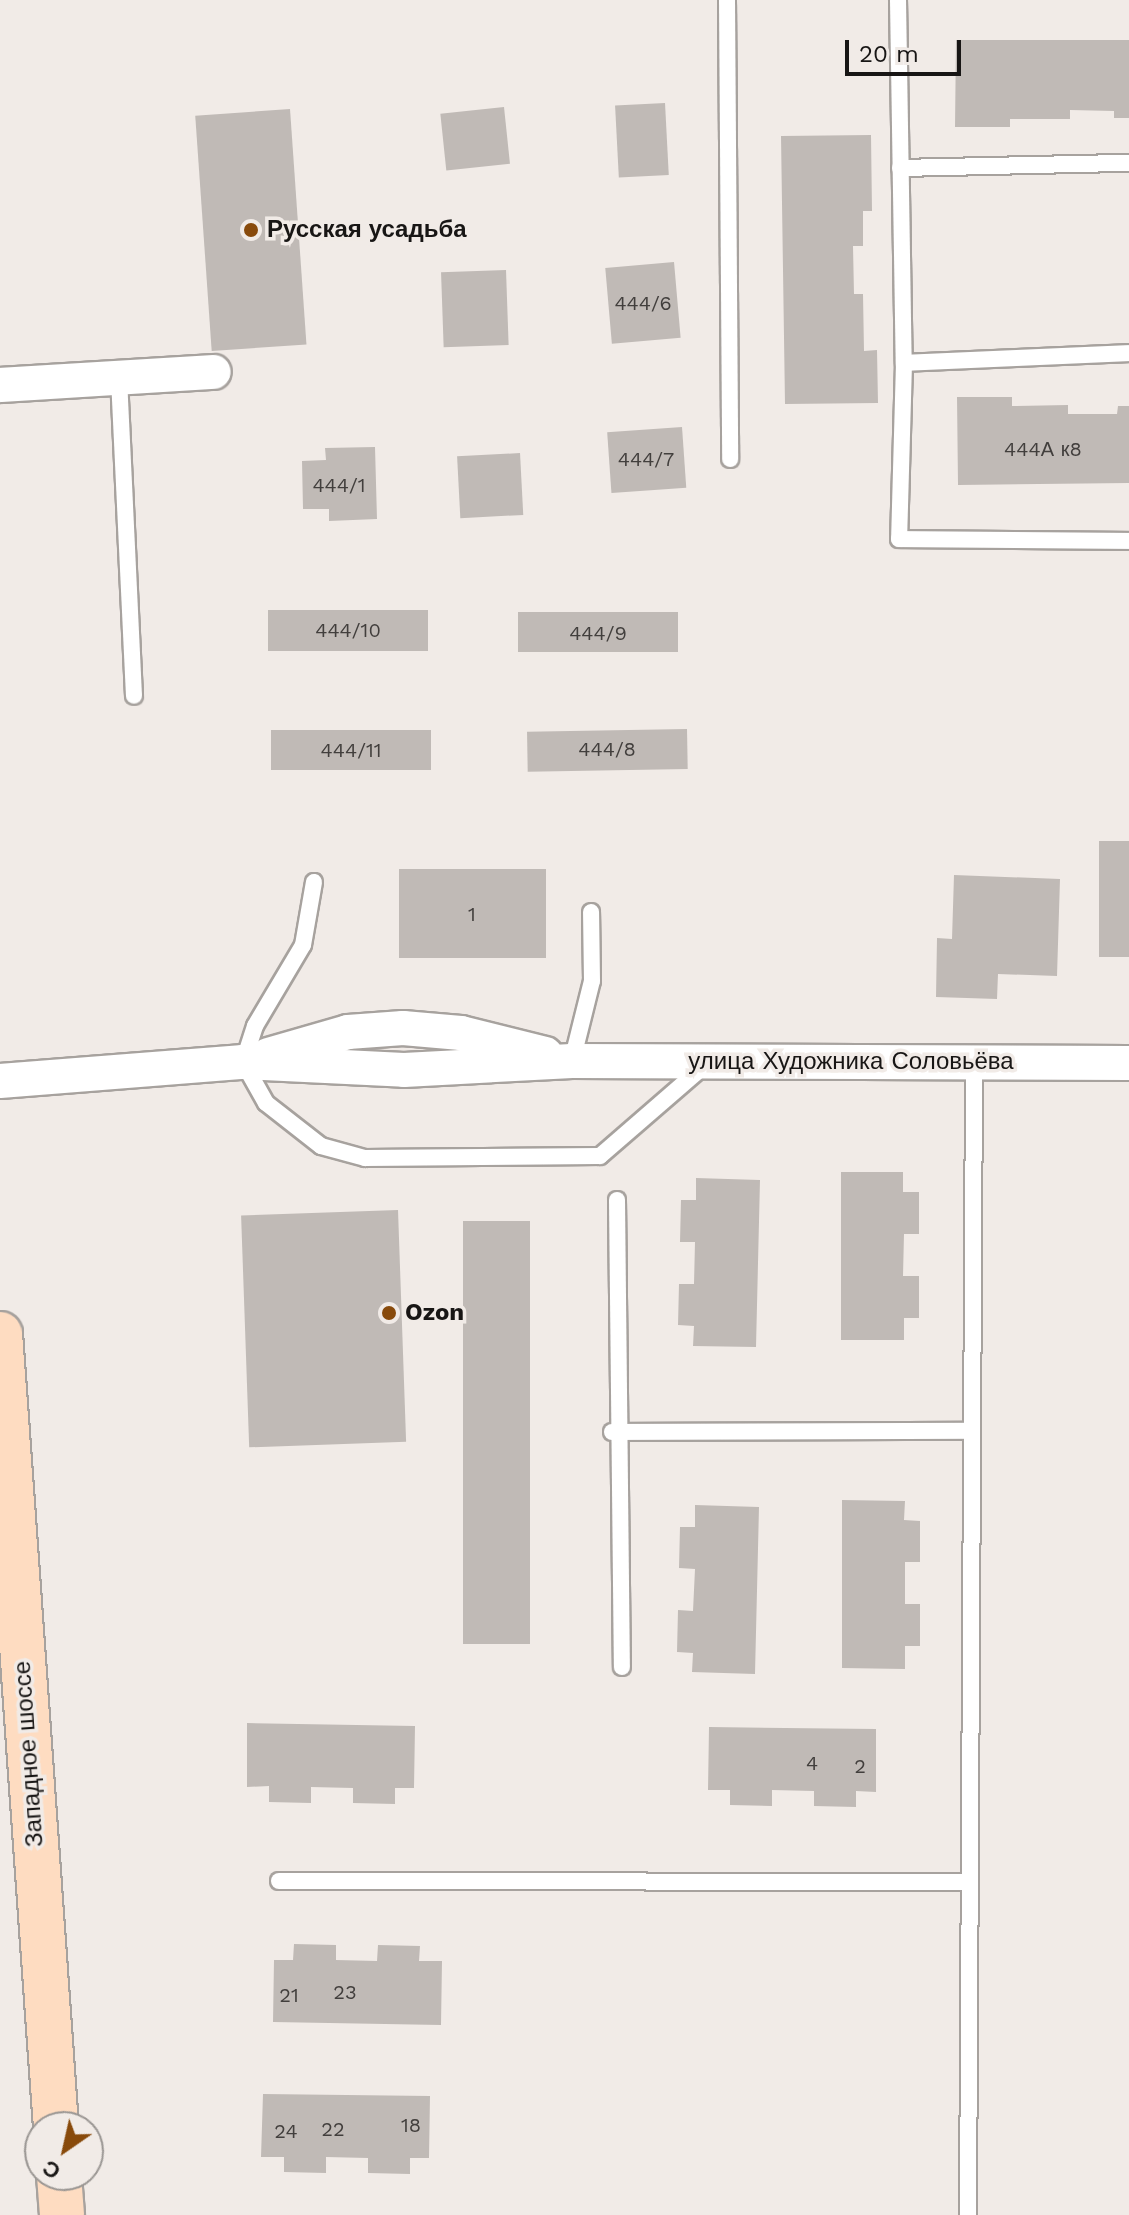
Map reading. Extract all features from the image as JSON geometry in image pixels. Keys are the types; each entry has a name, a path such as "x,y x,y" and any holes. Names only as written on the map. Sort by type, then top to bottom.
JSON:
{"main road":[{"name":"Западное шоссе","path":"0,1334 55,2111"},
{"path":"60,2191 62,2215"}],"street":[{"path":"0,385 214,372"},
{"name":"улица Художника Соловьёва","path":"0,1081 243,1062 348,1032 403,1028 461,1033 572,1061 1129,1063"}],"lane":[{"path":"727,0 730,459"},
{"path":"898,0 904,363 899,539 1129,541"},
{"path":"900,168 1129,163"},
{"path":"904,363 1129,353"},
{"path":"119,378 134,696"},
{"path":"314,882 303,945 255,1026 243,1062 253,1087 288,1125 337,1151 365,1158 573,1159 600,1156 615,1148 708,1062"},
{"path":"572,1061 592,981 591,912"},
{"path":"968,2215 974,1063"},
{"path":"617,1200 616,1432 622,1667"},
{"path":"616,1432 972,1431"},
{"path":"279,1881 969,1882"}],"building":[{"path":"956,40 1129,40 1129,118 1114,118 1114,111 1070,110 1070,119 1010,119 1010,127 955,127"},
{"path":"665,103 669,175 619,178 615,106"},
{"path":"504,107 510,164 446,170 440,114"},
{"name":"Русская усадьба","path":"290,109 306,344 212,351 195,116"},
{"path":"871,135 872,211 863,211 863,246 853,246 854,294 863,294 864,351 877,350 878,403 785,404 781,136"},
{"path":"674,262 681,338 612,344 605,268"},
{"path":"506,270 509,345 444,347 441,272"},
{"path":"957,397 1012,397 1012,406 1068,405 1068,414 1117,414 1118,406 1129,406 1129,483 958,485"},
{"path":"682,427 686,488 611,493 607,432"},
{"path":"375,447 377,519 329,521 329,509 303,509 302,461 326,460 325,448"},
{"path":"520,453 523,515 460,518 457,456"},
{"path":"268,610 428,610 428,651 268,651"},
{"path":"518,612 678,612 678,652 518,652"},
{"path":"687,729 688,769 528,772 527,732"},
{"path":"271,730 431,730 431,770 271,770"},
{"path":"1099,841 1129,841 1129,957 1099,957"},
{"path":"399,869 546,869 546,958 399,958"},
{"path":"954,875 1060,879 1057,976 998,974 997,999 936,997 937,938 952,939"},
{"path":"841,1172 903,1172 903,1192 919,1192 919,1234 904,1234 903,1276 919,1276 919,1318 904,1318 904,1340 841,1340"},
{"path":"696,1178 760,1180 756,1347 693,1346 694,1326 678,1325 679,1284 694,1284 695,1242 680,1242 681,1200 696,1200"},
{"path":"398,1210 406,1442 249,1447 241,1215"},
{"path":"463,1221 530,1221 530,1644 463,1644"},
{"path":"842,1500 905,1501 904,1520 920,1521 920,1562 905,1562 905,1604 920,1604 920,1646 905,1646 905,1669 842,1668"},
{"path":"695,1505 759,1507 755,1674 692,1672 693,1653 677,1652 678,1610 693,1611 695,1569 679,1568 680,1527 695,1527"},
{"path":"247,1723 415,1726 414,1788 395,1788 395,1804 353,1803 353,1788 311,1787 311,1803 269,1802 269,1786 247,1787"},
{"path":"709,1727 876,1729 876,1792 856,1791 856,1807 814,1806 814,1791 772,1790 772,1806 730,1805 730,1790 708,1790"},
{"path":"294,1944 336,1945 336,1960 377,1961 378,1945 420,1946 419,1961 442,1961 441,2025 273,2022 274,1960 293,1960"},
{"path":"263,2094 430,2096 429,2158 410,2158 410,2174 368,2173 368,2158 326,2157 326,2173 284,2172 284,2157 261,2157"}],"place":[{"name":"Русская усадьба","path":"251,230"},
{"name":"Ozon","path":"389,1313"}]}
